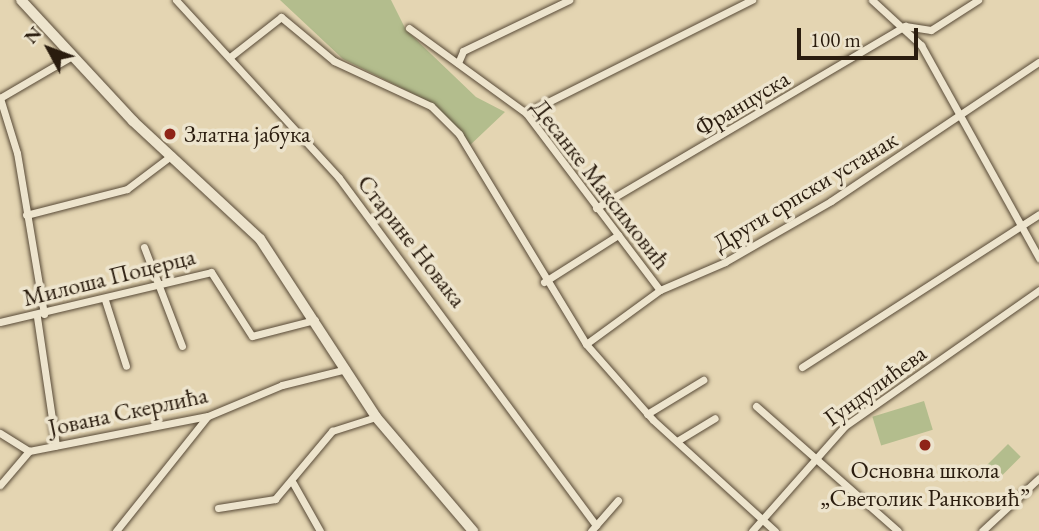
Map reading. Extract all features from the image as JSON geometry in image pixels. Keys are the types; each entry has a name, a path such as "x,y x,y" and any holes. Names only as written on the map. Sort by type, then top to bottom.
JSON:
{"main road":[{"path":"25,1 72,56 260,239 316,320 376,417 469,530"}],"street":[{"name":"Старине Новака","path":"176,0 230,57 419,278 593,528 618,500"},
{"path":"458,63 463,51 569,0"},
{"path":"526,113 752,0"},
{"path":"872,0 905,26 921,45 1039,258"},
{"path":"921,45 930,30 978,0"},
{"path":"230,57 281,17 325,55 431,106 459,134 544,282 586,344 647,414 775,531"},
{"path":"905,26 930,30"},
{"name":"Француска","path":"596,208 905,26"},
{"name":"Десанке Максимовић","path":"409,28 526,113 660,290"},
{"path":"56,446 41,316 17,153 0,98 72,56"},
{"name":"Други српски устанак","path":"586,344 660,290 795,223 961,117 1039,62"},
{"path":"26,215 127,189 172,155"},
{"path":"802,367 1039,214"},
{"path":"544,282 618,235"},
{"path":"144,247 182,346"},
{"name":"Милоша Поцерца","path":"0,322 41,316 158,289 211,272 252,336 316,320"},
{"name":"Гундулићева","path":"752,531 845,426 1039,290"},
{"path":"105,300 126,366"},
{"name":"Јована Скерлића","path":"0,433 29,451 208,416 282,386 347,369"},
{"path":"647,414 703,380"},
{"path":"756,406 898,531"},
{"path":"116,531 208,416"},
{"path":"218,508 275,499 293,483 332,431 376,417"},
{"path":"677,441 715,418"},
{"path":"0,485 29,451"},
{"path":"982,531 1039,478"},
{"path":"293,483 320,531"}],"green space":[{"path":"280,0 391,0 406,30 476,97 505,112 467,148 432,103 343,59"},
{"path":"924,401 933,430 881,445 872,417"},
{"path":"1008,444 1021,457 996,481 983,469"}],"place":[{"name":"Златна јабука","path":"170,134"},
{"name":"Основна школа „Светолик Ранковић”","path":"925,445"}]}
